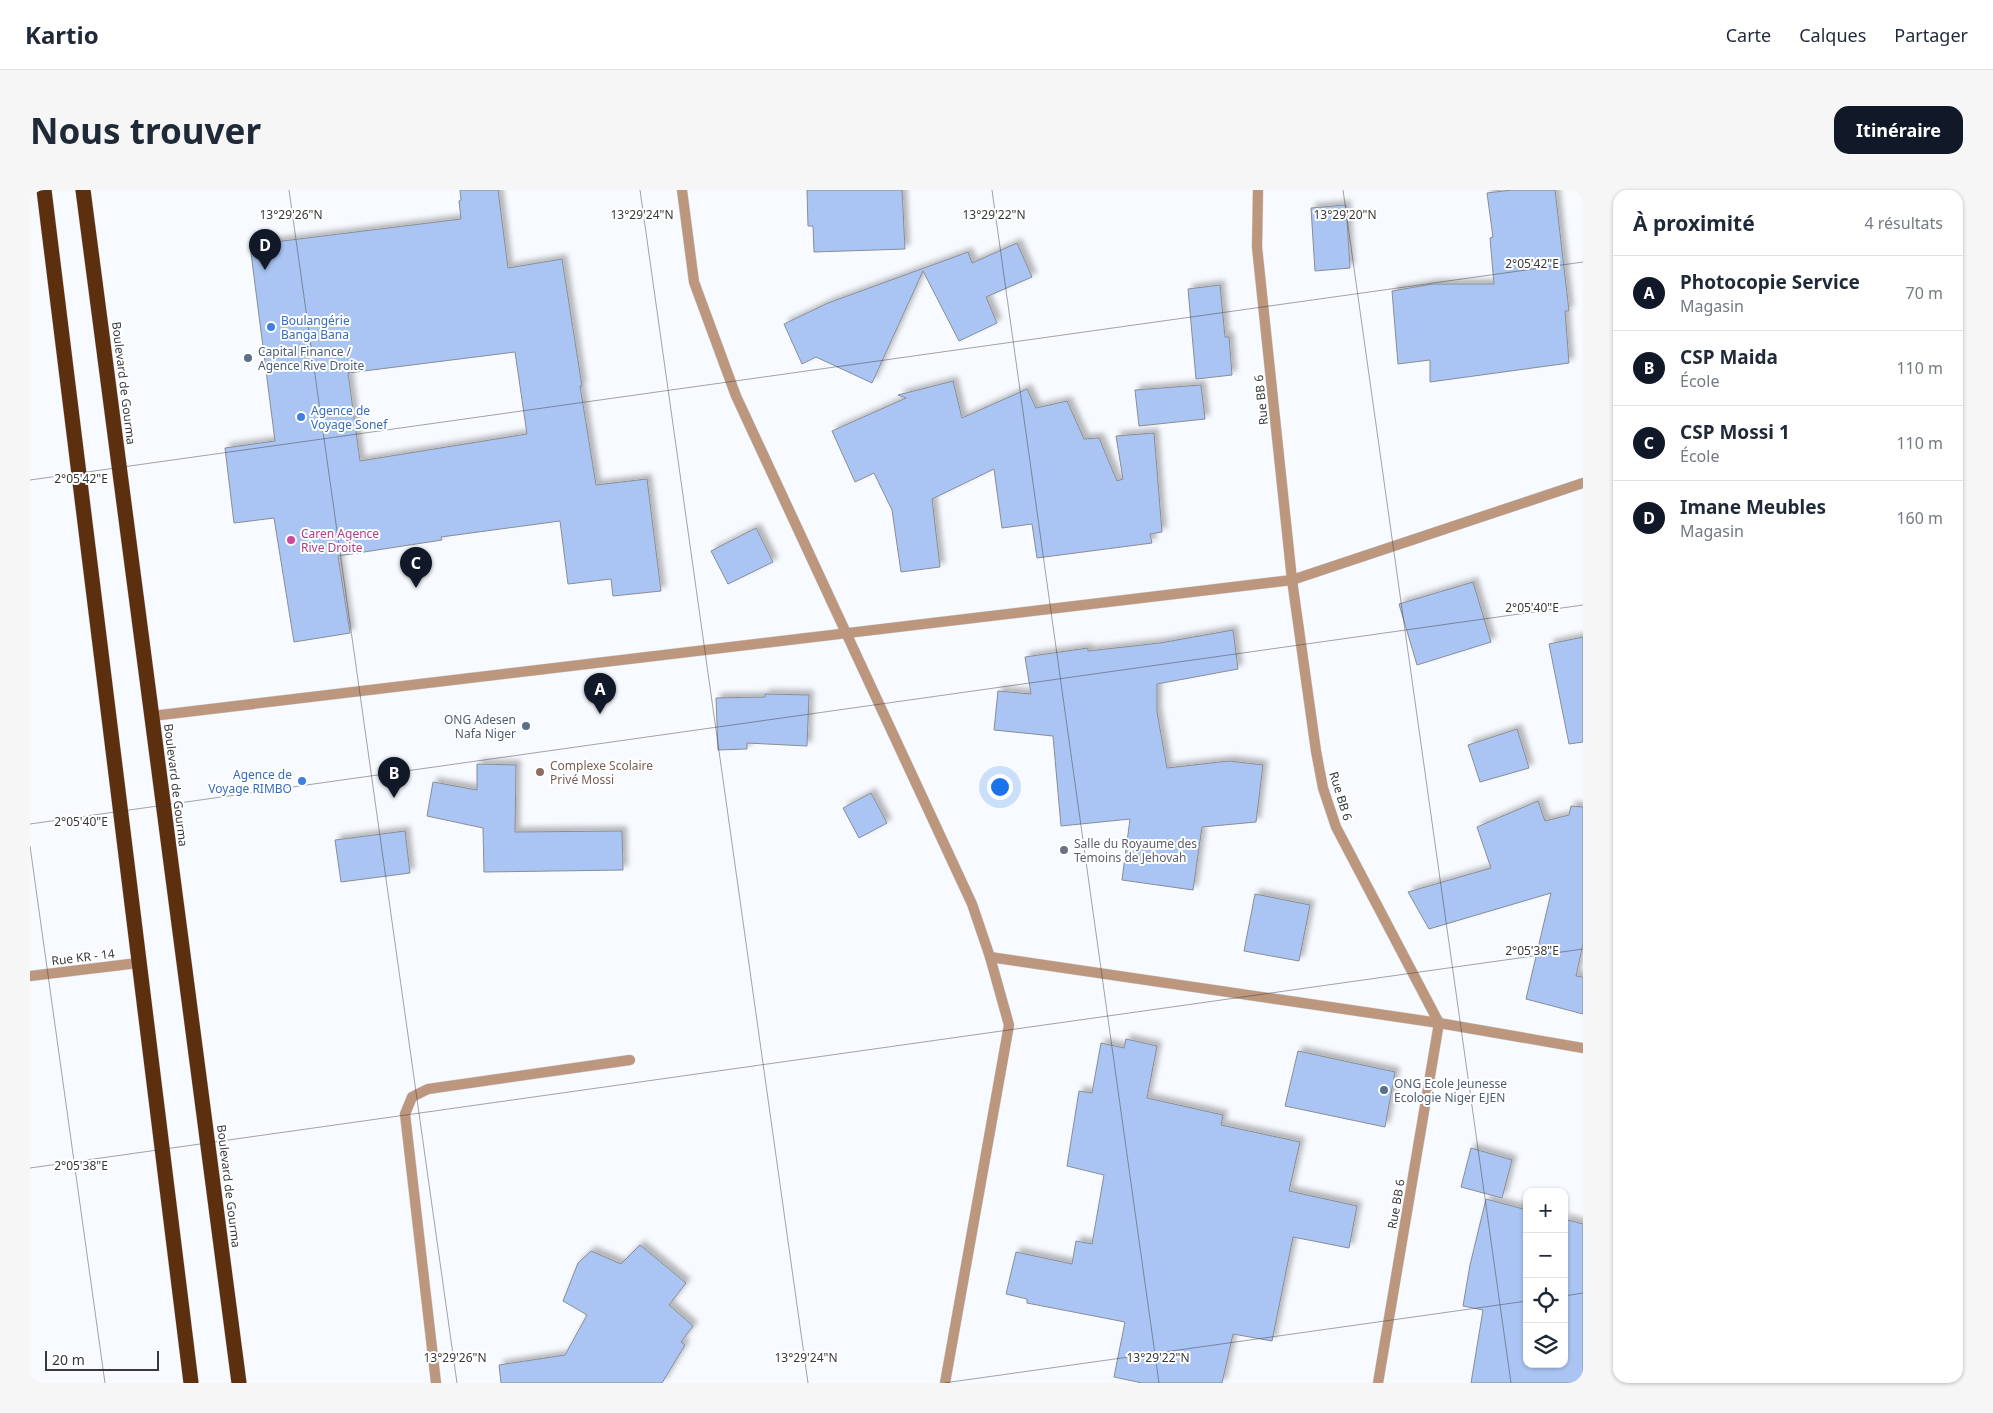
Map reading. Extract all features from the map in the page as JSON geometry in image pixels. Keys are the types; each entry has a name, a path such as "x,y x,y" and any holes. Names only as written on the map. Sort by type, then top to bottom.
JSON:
{"highway":[{"path":"44,190 191,1383"},
{"name":"Boulevard de Gourma","path":"83,190 240,1383"}],"street":[{"path":"682,190 694,282 733,387 844,632 972,904 990,957 1009,1025 945,1383"},
{"name":"Rue BB 6","path":"1258,190 1258,247 1292,580 1323,788 1336,827 1439,1023 1378,1383"},
{"path":"152,716 1292,580 1583,483"},
{"path":"990,957 1439,1023 1583,1048"},
{"name":"Rue KR - 14","path":"30,976 138,963"},
{"path":"436,1383 405,1114 412,1096 428,1089 630,1060"}],"building":[{"path":"460,190 498,190 508,268 562,259 596,485 647,479 661,591 613,596 611,579 568,584 560,521 441,537 442,540 338,556 350,633 294,642 274,518 234,523 225,448 275,441 250,245 461,219 459,201 461,200","holes":["515,352 527,434 360,461 348,373"]},
{"path":"807,190 902,190 905,249 814,252 813,226 808,226"},
{"path":"1512,190 1555,190 1569,311 1565,311 1569,363 1430,382 1430,360 1398,364 1392,291 1433,284 1494,284 1490,238 1493,237 1487,193"},
{"path":"1346,205 1350,268 1315,271 1311,208"},
{"path":"1017,243 1032,277 986,297 997,323 959,341 923,271 872,383 816,357 802,364 784,324 828,303 968,252 972,263"},
{"path":"1220,285 1225,337 1229,337 1232,375 1196,379 1188,289"},
{"path":"953,381 962,418 1027,389 1036,408 1067,401 1084,439 1099,438 1117,481 1123,479 1116,436 1154,433 1162,532 1150,534 1152,543 1037,558 1032,524 1002,528 994,469 932,499 940,567 901,572 892,510 874,473 855,482 832,431 906,398 898,395"},
{"path":"1201,385 1205,419 1139,426 1135,390"},
{"path":"756,528 773,562 728,584 711,551"},
{"path":"1473,582 1491,642 1417,665 1399,604"},
{"path":"1233,630 1238,669 1157,684 1157,712 1167,768 1229,761 1263,765 1256,822 1202,827 1193,890 1122,880 1130,819 1061,826 1053,736 994,730 998,691 1031,694 1025,657 1088,648 1088,651 1160,643"},
{"path":"1583,637 1583,742 1569,744 1549,644"},
{"path":"765,694 809,695 807,746 747,743 747,749 718,750 716,698 765,697"},
{"path":"1517,729 1529,768 1480,782 1468,745"},
{"path":"477,764 516,765 515,832 622,831 623,870 484,872 483,828 427,816 433,782 477,790"},
{"path":"871,793 887,823 859,838 843,808"},
{"path":"1538,801 1545,821 1569,815 1571,806 1583,807 1583,944 1576,976 1583,977 1583,1014 1526,999 1551,893 1429,929 1408,892 1491,868 1477,827"},
{"path":"405,831 410,873 341,882 335,840"},
{"path":"1255,894 1310,905 1299,961 1244,951"},
{"path":"1126,1039 1157,1046 1147,1098 1223,1115 1221,1125 1300,1142 1289,1191 1357,1206 1349,1248 1293,1237 1272,1341 1233,1334 1222,1383 1142,1383 1114,1377 1125,1322 1027,1303 1027,1299 1006,1294 1016,1252 1072,1264 1076,1241 1092,1244 1104,1175 1067,1166 1079,1091 1092,1093 1101,1043 1124,1048"},
{"path":"1298,1051 1395,1072 1385,1127 1285,1106"},
{"path":"1471,1148 1512,1160 1502,1198 1461,1187"},
{"path":"1486,1199 1523,1209 1523,1368 1568,1368 1568,1220 1583,1224 1583,1383 1471,1383 1483,1310 1463,1306 1470,1265"},
{"path":"640,1245 686,1283 669,1305 693,1326 681,1342 685,1345 662,1383 501,1383 499,1365 565,1355 587,1315 563,1301 578,1263 591,1251 621,1264"}],"place":[{"name":"Imane Meubles","path":"265,270"},
{"name":"Boulangérie Banga Bana","path":"271,327"},
{"name":"Capital Finance / Agence Rive Droite","path":"248,358"},
{"name":"Agence de Voyage Sonef","path":"301,417"},
{"name":"Caren Agence Rive Droite","path":"291,540"},
{"name":"CSP Mossi 1","path":"416,588"},
{"name":"Photocopie Service","path":"600,714"},
{"name":"ONG Adesen Nafa Niger","path":"526,726"},
{"name":"Complexe Scolaire Privé Mossi","path":"540,772"},
{"name":"Agence de Voyage RIMBO","path":"302,781"},
{"name":"CSP Maida","path":"394,798"},
{"name":"Salle du Royaume des Temoins de Jehovah","path":"1064,850"},
{"name":"ONG Ecole Jeunesse Ecologie Niger EJEN","path":"1384,1090"}]}
